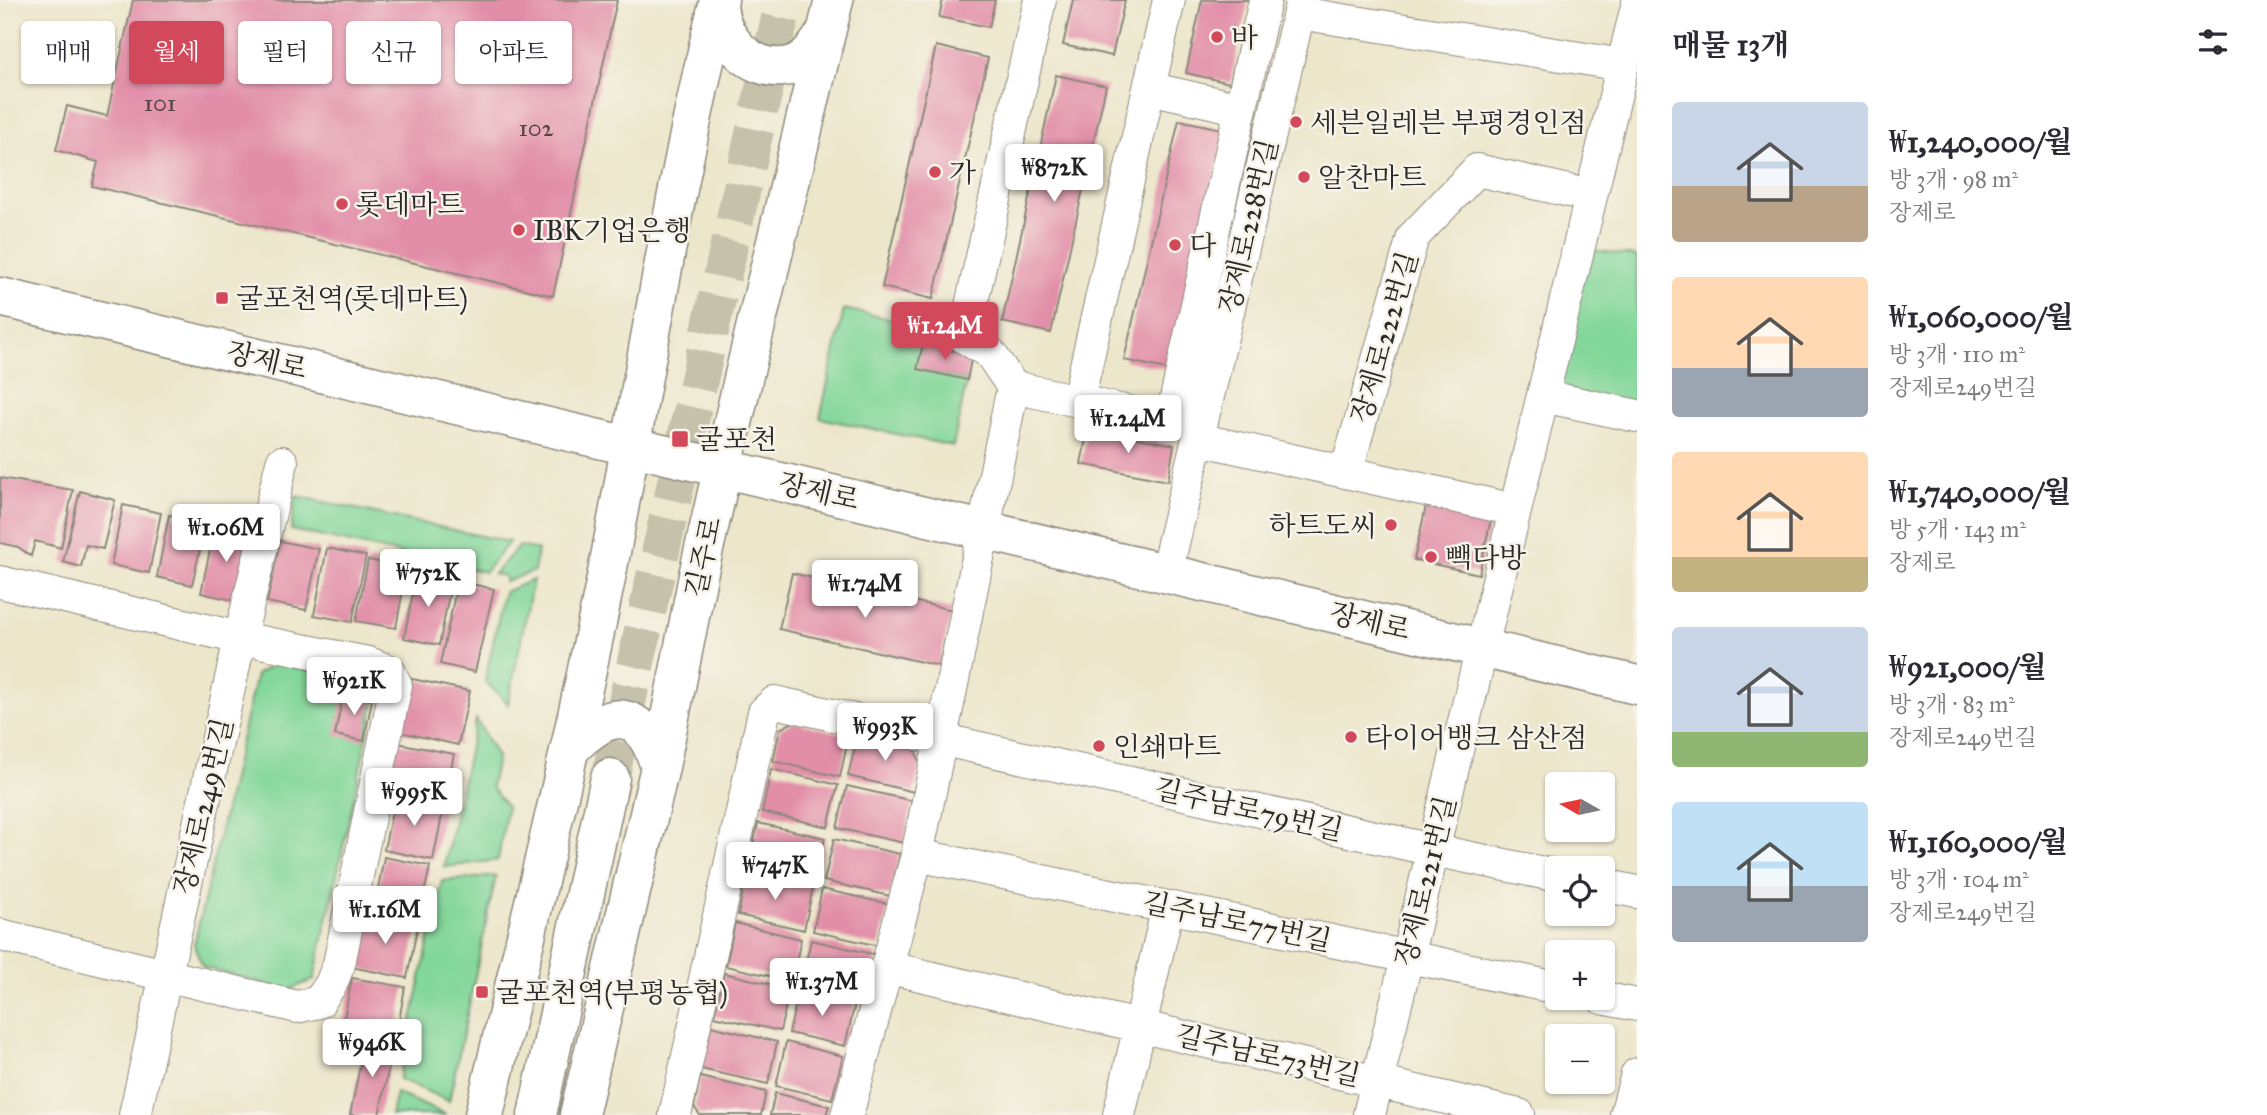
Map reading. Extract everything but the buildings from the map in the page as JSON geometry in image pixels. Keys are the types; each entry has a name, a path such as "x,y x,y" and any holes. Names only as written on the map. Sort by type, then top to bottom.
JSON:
{"main road":[{"path":"710,2 732,44 751,59 783,67 801,61 815,49 830,15"},
{"path":"484,1115 569,750 631,445 708,49 710,2"},
{"name":"길주로","path":"579,1115 660,767 699,571 830,15"},
{"name":"장제로","path":"0,297 1637,685"},
{"path":"569,750 593,727 603,721 615,719 645,731 654,747 660,767"},
{"path":"537,1115 610,778"}],"street":[{"path":"1040,0 964,337 990,353 1013,387 1171,421 1265,0"},
{"path":"1078,401 1169,0"},
{"name":"장제로228번길","path":"1166,573 1300,6 1461,39 1623,65"},
{"path":"1482,648 1591,196 1623,123 1623,65 1637,6"},
{"path":"1149,89 1241,108"},
{"name":"장제로222번길","path":"1346,472 1413,237 1477,170 1591,196"},
{"path":"847,1115 917,855 1013,387"},
{"path":"1543,396 1637,416"},
{"path":"1198,439 1516,510"},
{"name":"장제로249번길","path":"135,1115 240,638 282,462"},
{"path":"0,582 240,638 368,663 389,671 396,685 339,964 331,984 319,1002 297,1007 0,935"},
{"name":"장제로221번길","path":"1369,1115 1482,648"},
{"name":"길주남로79번길","path":"675,1115 764,712 775,702 1545,873"},
{"name":"길주남로77번길","path":"917,855 1545,985"},
{"path":"1615,888 1637,892"},
{"path":"1140,1026 1168,907"},
{"name":"길주남로73번길","path":"886,967 1519,1115"},
{"path":"1615,1001 1637,1005"},
{"name":"길주남로73번길","path":"1119,1115 1140,1026"},
{"path":"1626,1115 1637,1074"}],"green space":[{"path":"1586,249 1637,256 1637,406 1552,389"},
{"path":"844,309 927,327 918,369 967,380 953,446 820,418"},
{"path":"296,496 509,542 485,572 291,530"},
{"path":"519,546 538,550 534,571 505,582 505,576 494,574"},
{"path":"533,580 508,704 485,681 504,592"},
{"path":"276,663 363,683 375,701 314,979 289,990 203,967 194,945 256,675"},
{"path":"476,719 497,757 491,787 507,807 498,860 444,867"},
{"path":"496,876 449,1101 399,1079 442,881"},
{"path":"396,1093 446,1115 391,1115"}],"tunnel":[{"path":"610,778 784,0"}],"place":[{"name":"바","path":"1217,37"},
{"name":"세븐일레븐 부평경인점","path":"1296,122"},
{"name":"가","path":"935,172"},
{"name":"알찬마트","path":"1304,177"},
{"name":"롯데마트","path":"342,204"},
{"name":"IBK기업은행","path":"519,230"},
{"name":"다","path":"1175,245"},
{"name":"굴포천역(롯데마트)","path":"222,298"},
{"name":"굴포천","path":"680,439"},
{"name":"하트도씨","path":"1391,525"},
{"name":"빽다방","path":"1431,557"},
{"name":"타이어뱅크 삼산점","path":"1351,737"},
{"name":"인쇄마트","path":"1099,746"},
{"name":"굴포천역(부평농협)","path":"482,992"}]}
